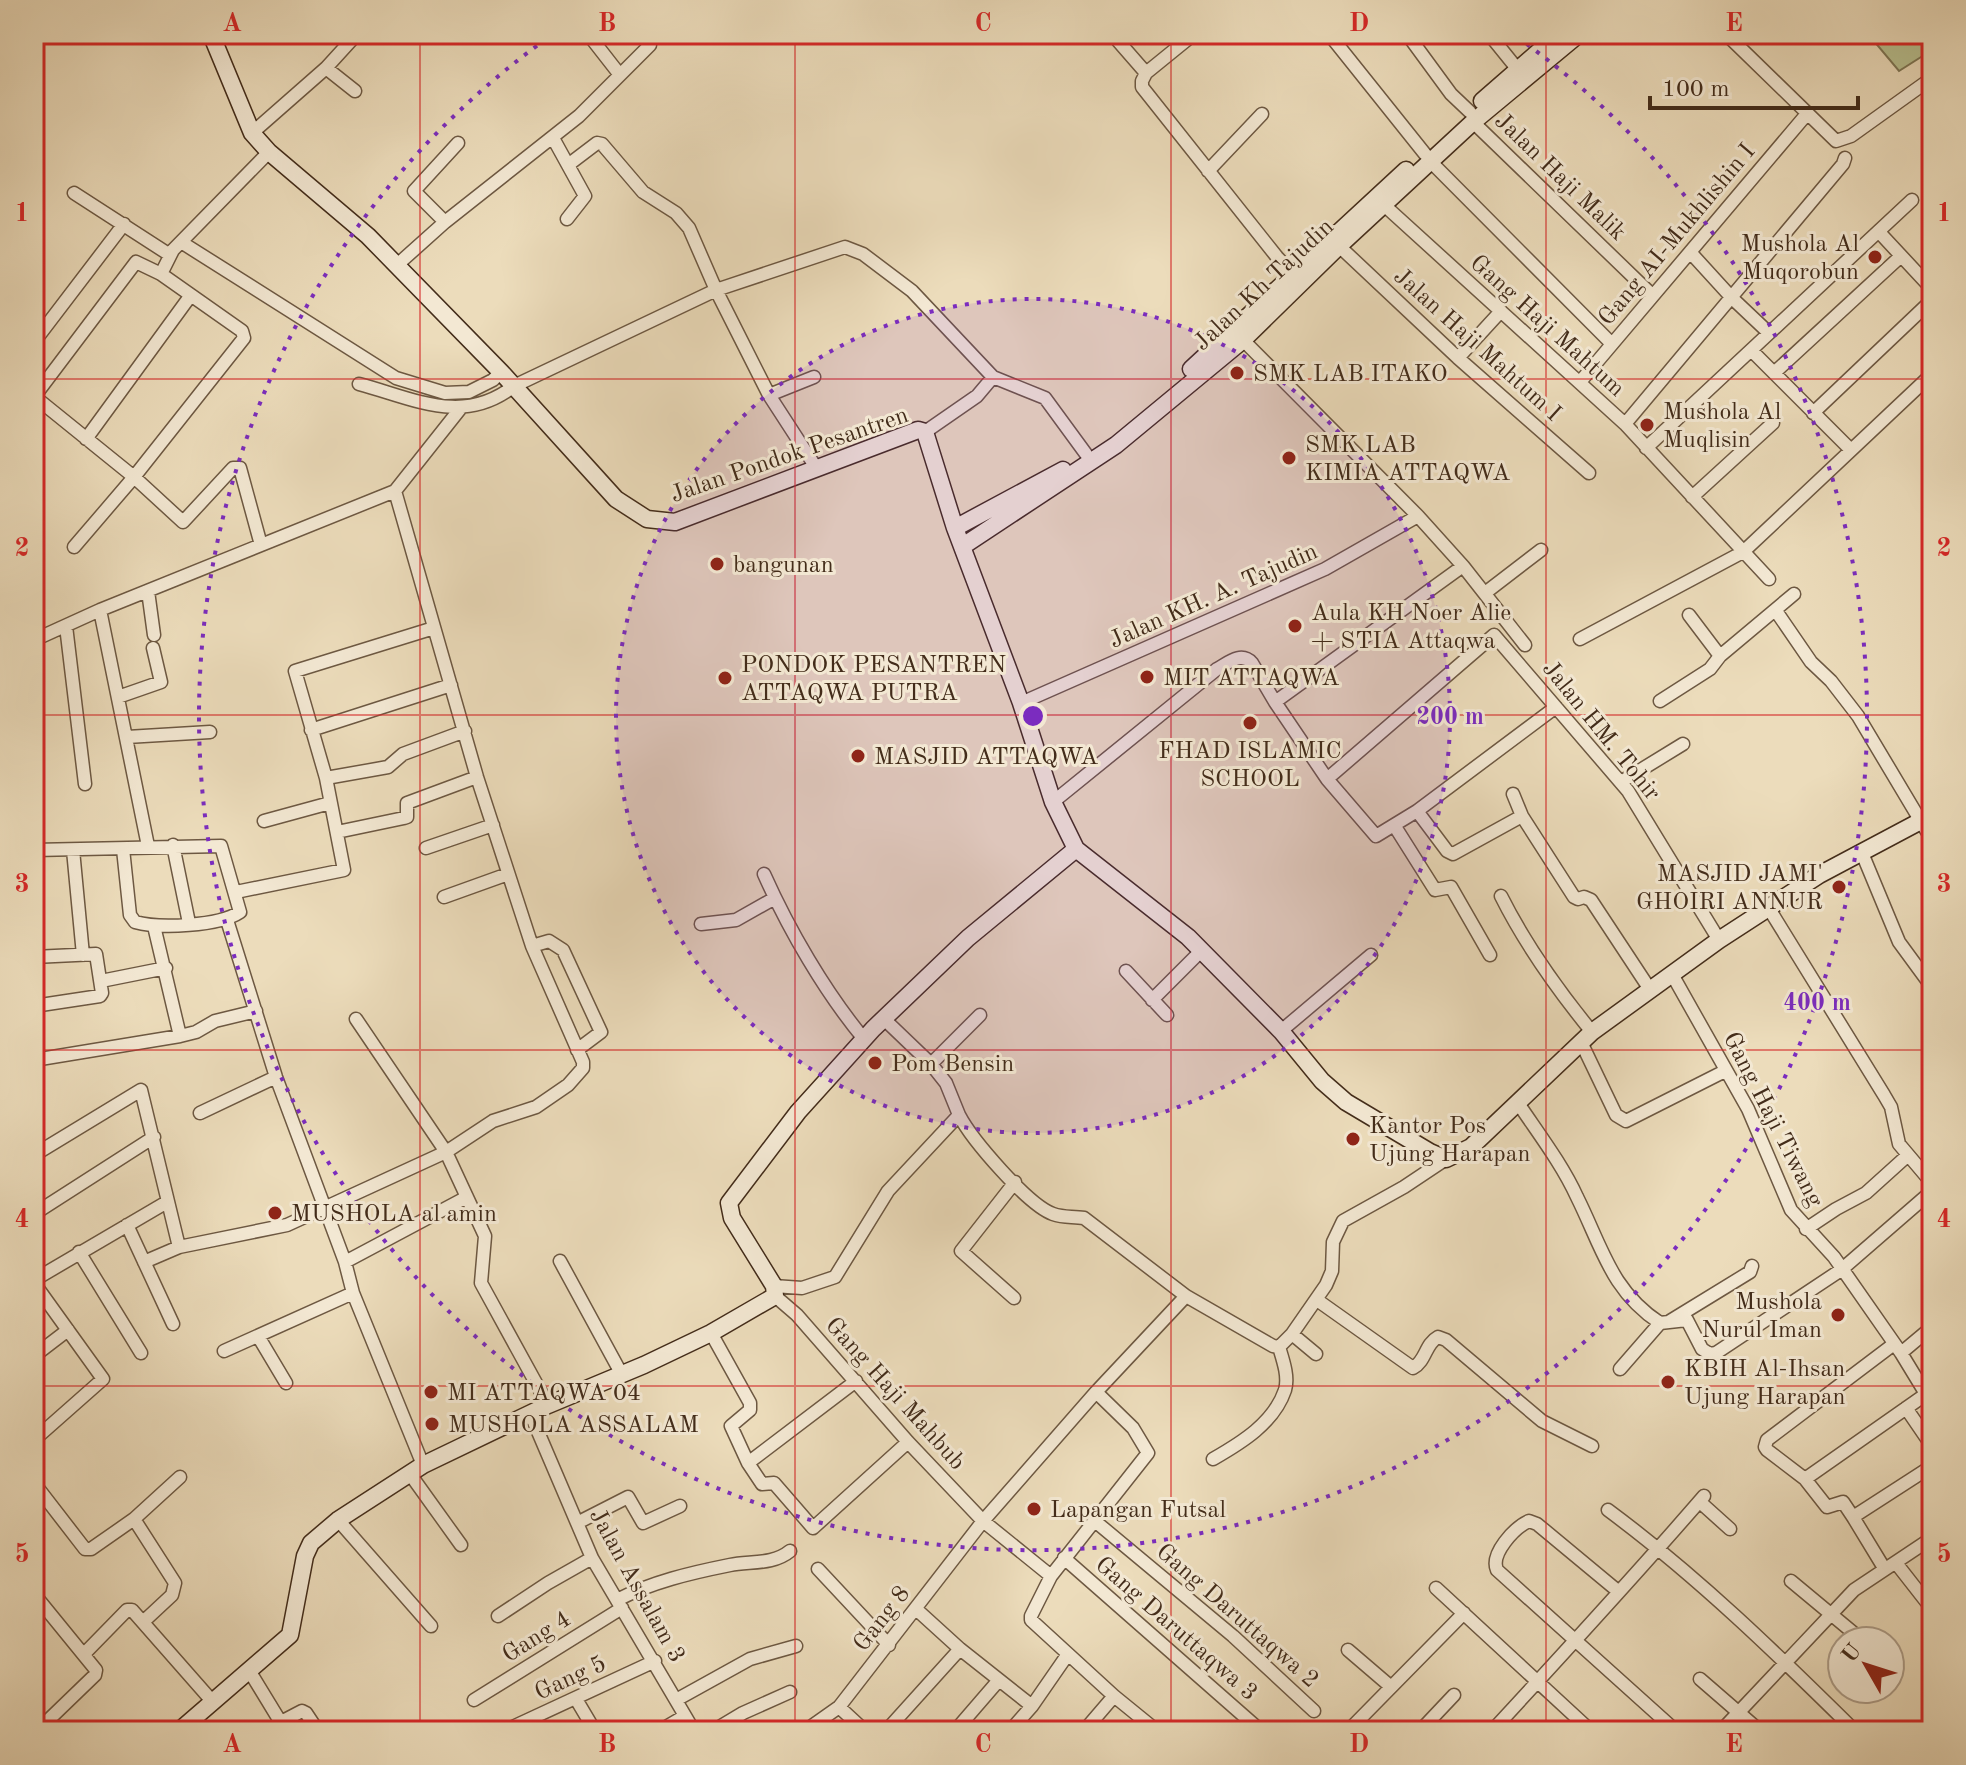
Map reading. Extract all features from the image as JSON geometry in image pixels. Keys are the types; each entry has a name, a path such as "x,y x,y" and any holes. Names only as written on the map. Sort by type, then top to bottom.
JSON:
{"street":[{"name":"Jalan Pondok Pesantren","path":"211,34 252,133 269,152 368,236 507,378 616,499 647,519 675,522 918,430 925,432 955,528 1021,703 1053,802 1076,849"},
{"path":"252,133 326,68 357,34"},
{"path":"588,34 620,75"},
{"path":"1112,34 1146,73"},
{"path":"1194,34 1146,73 1141,84 1284,265"},
{"path":"1329,34 1422,150 1612,344"},
{"name":"Jalan Haji Malik","path":"1407,34 1466,110 1652,295"},
{"path":"1489,34 1515,67"},
{"name":"Jalan Kh Tajudin","path":"955,528 1051,477 1086,454 1238,335 1284,265 1422,150 1515,67 1559,34"},
{"name":"Jalan Kh Tajudin","path":"1515,67 1579,34"},
{"path":"1726,34 1831,138 1843,141 1932,78"},
{"path":"397,265 445,222 553,138 650,45"},
{"path":"326,68 355,91"},
{"path":"1208,171 1262,114"},
{"name":"Gang AI-Mukhlishin I","path":"1580,382 1806,115"},
{"path":"553,138 585,196 567,219"},
{"path":"445,222 414,191 458,143"},
{"path":"568,165 597,143 602,144 643,192 676,213 689,228 716,290 769,395 817,469"},
{"name":"Jalan Kh Tajudin","path":"963,546 1105,452 1384,205 1422,150"},
{"path":"161,274 175,248 269,152"},
{"path":"1625,424 1845,158"},
{"path":"74,193 124,224 175,248 396,378 445,393 469,392 716,290 845,247 863,254 912,291 993,377 1045,398 1086,454"},
{"path":"1646,448 1912,200"},
{"name":"Gang Haji Mahtum","path":"1384,205 1625,424 1769,579"},
{"path":"34,342 124,224"},
{"path":"1879,232 1932,289"},
{"name":"Jalan Haji Mahtum I","path":"1339,246 1458,358 1589,473"},
{"path":"1690,252 1769,333"},
{"path":"1774,373 1901,256"},
{"path":"74,547 134,477 245,336 161,274 136,262 34,397 134,477 183,522 233,468 240,468 261,545"},
{"path":"86,439 191,295"},
{"path":"1813,413 1932,300"},
{"path":"1458,358 1501,311"},
{"path":"1238,335 1418,516 1463,566 1525,645"},
{"path":"1751,350 1851,450"},
{"path":"1580,639 1743,552 1932,374"},
{"path":"769,395 814,377"},
{"path":"925,432 977,396 993,377"},
{"path":"359,384 460,409 497,399 507,378"},
{"path":"34,640 100,610 395,491 460,409"},
{"path":"1692,497 1773,423"},
{"path":"144,1262 179,1247 287,1225 446,1152 493,1121 536,1107 568,1085 583,1068 532,946 508,874 395,491"},
{"name":"Jalan KH. A. Tajudin","path":"1021,703 1325,569 1418,516"},
{"path":"1485,593 1541,550"},
{"path":"1275,702 1463,566"},
{"path":"118,697 161,682 148,591"},
{"path":"1660,701 1710,669 1720,656 1794,594"},
{"path":"100,610 148,846"},
{"path":"1776,611 1811,662 1831,681 1858,716 1926,818 1932,840"},
{"path":"1689,615 1720,656"},
{"path":"66,626 85,784"},
{"path":"236,892 342,871 326,778 295,671 434,628"},
{"name":"Jalan HM. Tohir","path":"1327,779 1494,635 1621,782 1719,940"},
{"path":"1053,802 1217,669 1241,657 1248,659 1327,779 1377,836 1417,811 1556,707"},
{"path":"311,730 451,685"},
{"path":"326,778 388,767 403,754 465,731"},
{"path":"127,737 210,732"},
{"path":"1621,782 1683,744"},
{"path":"337,832 407,817 407,803 477,777"},
{"path":"1513,794 1522,816 1574,897 1591,900 1651,991"},
{"path":"264,821 330,803"},
{"path":"1417,811 1447,851 1453,854 1522,816"},
{"path":"1279,1347 1317,1300 1332,1271 1335,1234 1343,1221 1471,1147 1587,1037 1719,940 1819,875 1926,818"},
{"path":"426,848 493,825"},
{"path":"1394,825 1434,890 1437,892 1451,887 1490,955"},
{"path":"173,845 189,923"},
{"path":"34,850 221,846 240,912 227,920 154,926 138,923 131,918 123,849"},
{"path":"775,1291 732,1218 729,1203 798,1112 864,1039 968,938 1076,849 1162,915 1201,951 1281,1031 1322,1081 1346,1102 1446,1159"},
{"path":"73,850 83,955"},
{"path":"1862,853 1899,942 1932,987"},
{"path":"444,897 508,874"},
{"path":"764,874 842,1013 864,1039"},
{"path":"1501,896 1520,935 1587,1037 1616,1115 1626,1121 1725,1071"},
{"path":"701,924 736,920 775,898"},
{"path":"1768,907 1891,1107 1899,1144 1932,1183"},
{"path":"227,920 276,1077 345,1262 353,1293 417,1470 461,1545"},
{"path":"154,926 180,1036"},
{"path":"532,946 549,941 563,950 601,1032 577,1050"},
{"path":"1152,1000 1201,951"},
{"path":"34,957 95,954 101,981 100,996 34,1006"},
{"path":"1281,1031 1371,955"},
{"path":"101,981 166,968"},
{"path":"1126,971 1167,1015"},
{"name":"Gang Haji Tiwang","path":"1673,976 1754,1122 1791,1210 1834,1257 1929,1392"},
{"path":"34,1060 180,1036 196,1032 215,1021 256,1011"},
{"path":"931,1064 980,1015"},
{"path":"356,1019 446,1152 485,1236 481,1283 548,1405"},
{"path":"884,1019 931,1064 946,1083 967,1130 1042,1210 1063,1217 1084,1218 1186,1296 1279,1347"},
{"path":"200,1113 276,1077"},
{"path":"34,1155 141,1090 179,1247"},
{"path":"1518,1103 1577,1195 1605,1262 1620,1286 1635,1304 1664,1323 1687,1320 1705,1353 1716,1353 1841,1270 1932,1191"},
{"path":"179,1731 290,1635 305,1556 311,1543 338,1520 417,1470 530,1413 711,1333 775,1291 802,1288 835,1277 888,1191 959,1115"},
{"path":"34,1214 154,1137"},
{"path":"1806,1229 1866,1193 1907,1156"},
{"path":"1014,1298 961,1251 1015,1182"},
{"path":"345,1262 467,1197"},
{"path":"34,1440 103,1379 34,1282 79,1252 167,1202"},
{"path":"127,1225 173,1324"},
{"path":"79,1252 141,1353"},
{"path":"560,1261 621,1373"},
{"path":"1620,1369 1664,1323 1750,1272 1752,1266"},
{"name":"Gang Haji Mahbub","path":"775,1291 908,1442 983,1521 1051,1576"},
{"path":"224,1351 353,1293"},
{"name":"Gang 8","path":"805,1731 839,1707 983,1521 1096,1392 1186,1296"},
{"path":"1317,1300 1413,1368 1418,1365 1432,1340 1438,1337 1446,1340 1542,1421 1592,1446"},
{"path":"1931,1610 1890,1566 1843,1502 1827,1507 1805,1479 1767,1450 1765,1443 1932,1327"},
{"path":"34,1356 68,1330"},
{"path":"711,1333 750,1403 750,1410 731,1426 748,1463 762,1484 774,1483 813,1528 908,1442"},
{"path":"1292,1334 1316,1354"},
{"path":"258,1336 286,1383"},
{"path":"1213,1459 1256,1431 1280,1398 1285,1389 1286,1372 1279,1347"},
{"path":"748,1463 856,1381"},
{"path":"1096,1392 1133,1428 1148,1453 1051,1576 1031,1620 1157,1731"},
{"path":"1805,1479 1929,1392"},
{"path":"1906,1408 1932,1446"},
{"name":"Jalan Assalam 3","path":"530,1413 592,1558 694,1731"},
{"path":"1853,1517 1932,1466"},
{"path":"34,1483 85,1549 91,1549 134,1519 180,1477"},
{"path":"577,1523 628,1497 643,1523 680,1506"},
{"path":"1492,1731 1660,1549 1702,1499 1730,1529"},
{"path":"1608,1510 1660,1549 1784,1661 1855,1731"},
{"path":"134,1519 175,1583 172,1595 143,1622"},
{"path":"338,1520 431,1626"},
{"path":"1619,1592 1537,1524 1529,1521 1495,1555 1497,1570 1676,1731"},
{"name":"Gang Daruttaqwa 2","path":"1096,1522 1233,1636 1314,1711"},
{"path":"1721,1731 1854,1590 1932,1538"},
{"name":"Gang 4","path":"474,1700 619,1604 674,1577 778,1558 790,1551"},
{"path":"498,1616 592,1558"},
{"name":"Gang Daruttaqwa 3","path":"1064,1558 1261,1731"},
{"path":"818,1569 889,1645"},
{"path":"1791,1581 1845,1625"},
{"path":"1436,1588 1537,1680 1585,1729"},
{"path":"34,1594 96,1670 95,1675 41,1730"},
{"path":"916,1609 960,1649 1032,1706"},
{"path":"84,1654 127,1610 132,1610 212,1701"},
{"path":"1348,1731 1464,1613"},
{"path":"676,1700 750,1659 796,1646"},
{"path":"886,1731 960,1649"},
{"path":"1348,1650 1390,1686"},
{"path":"1010,1731 1032,1706 1068,1654"},
{"name":"Gang 5","path":"504,1731 528,1726 655,1661"},
{"path":"250,1672 284,1727 302,1711 318,1731"},
{"path":"1700,1679 1760,1731"},
{"path":"955,1731 999,1680"},
{"path":"713,1731 743,1713 790,1692"},
{"path":"1420,1731 1454,1695"},
{"path":"1084,1731 1114,1696"},
{"path":"576,1699 595,1731"},
{"path":"839,1707 865,1731"},
{"path":"661,1730 685,1716"}],"green space":[{"path":"1868,34 1932,34 1932,50 1899,71"}],"place":[{"name":"Mushola Al Muqorobun","path":"1875,257"},
{"name":"SMK LAB ITAKO","path":"1237,373"},
{"name":"Mushola Al Muqlisin","path":"1647,425"},
{"name":"SMK LAB KIMIA ATTAQWA","path":"1289,458"},
{"name":"bangunan","path":"717,564"},
{"name":"Aula KH Noer Alie + STIA Attaqwa","path":"1295,626"},
{"name":"MIT ATTAQWA","path":"1147,677"},
{"name":"PONDOK PESANTREN ATTAQWA PUTRA","path":"725,678"},
{"name":"FHAD ISLAMIC SCHOOL","path":"1250,723"},
{"name":"MASJID ATTAQWA","path":"858,756"},
{"name":"MASJID JAMI' GHOIRI ANNUR","path":"1839,887"},
{"name":"Pom Bensin","path":"875,1063"},
{"name":"Kantor Pos Ujung Harapan","path":"1353,1139"},
{"name":"MUSHOLA al amin","path":"275,1213"},
{"name":"Mushola Nurul Iman","path":"1838,1315"},
{"name":"KBIH Al-Ihsan Ujung Harapan","path":"1668,1382"},
{"name":"MI ATTAQWA 04","path":"431,1392"},
{"name":"MUSHOLA ASSALAM","path":"432,1424"},
{"name":"Lapangan Futsal","path":"1034,1509"}]}
